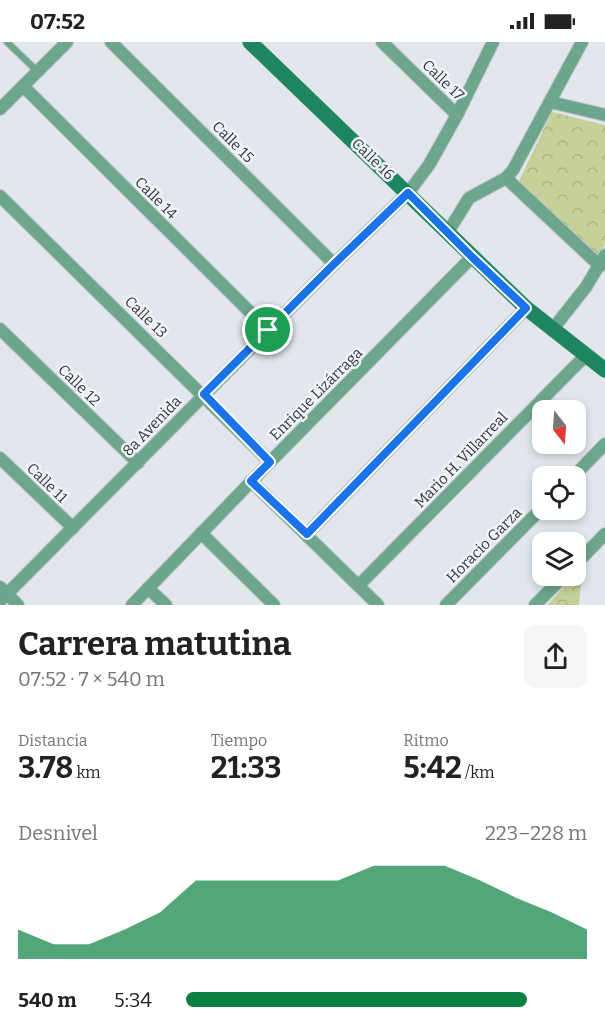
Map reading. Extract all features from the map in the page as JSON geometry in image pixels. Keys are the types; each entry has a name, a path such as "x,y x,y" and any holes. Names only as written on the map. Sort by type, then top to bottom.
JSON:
{"street":[{"path":"0,109 67,42"},
{"name":"Calle 15","path":"111,42 334,264"},
{"name":"Calle 16","path":"250,42 526,308 605,370"},
{"name":"Calle 17","path":"382,42 457,115"},
{"name":"8a Avenida","path":"2,594 73,528 334,264 408,193 429,165 457,115 492,42"},
{"path":"448,232 469,198 506,178 520,159 582,42"},
{"name":"Calle 14","path":"23,86 268,330"},
{"path":"550,102 605,115"},
{"path":"506,178 602,261 552,330"},
{"name":"Calle 13","path":"0,196 204,394 270,462"},
{"name":"Enrique Lizárraga","path":"132,605 472,257"},
{"path":"307,534 526,308"},
{"name":"Calle 12","path":"0,329 138,463"},
{"name":"Mario H. Villarreal","path":"359,585 585,356"},
{"path":"584,466 605,444"},
{"name":"Calle 11","path":"0,458 73,528"},
{"path":"251,481 378,605"},
{"name":"Horacio Garza","path":"446,605 532,518"},
{"path":"201,533 274,605"},
{"path":"586,557 600,548 605,534"},
{"path":"535,605 554,586"},
{"path":"148,588 166,605"},
{"path":"2,594 18,605"}],"lane":[{"path":"8,42 38,72"}],"green space":[{"path":"552,112 605,125 605,243 598,255 592,253 519,181"},
{"path":"565,586 580,586 579,605 547,605"}],"route":[{"path":"408,193 526,308 307,534 251,481 270,462 204,394 268,330 408,193"}]}
